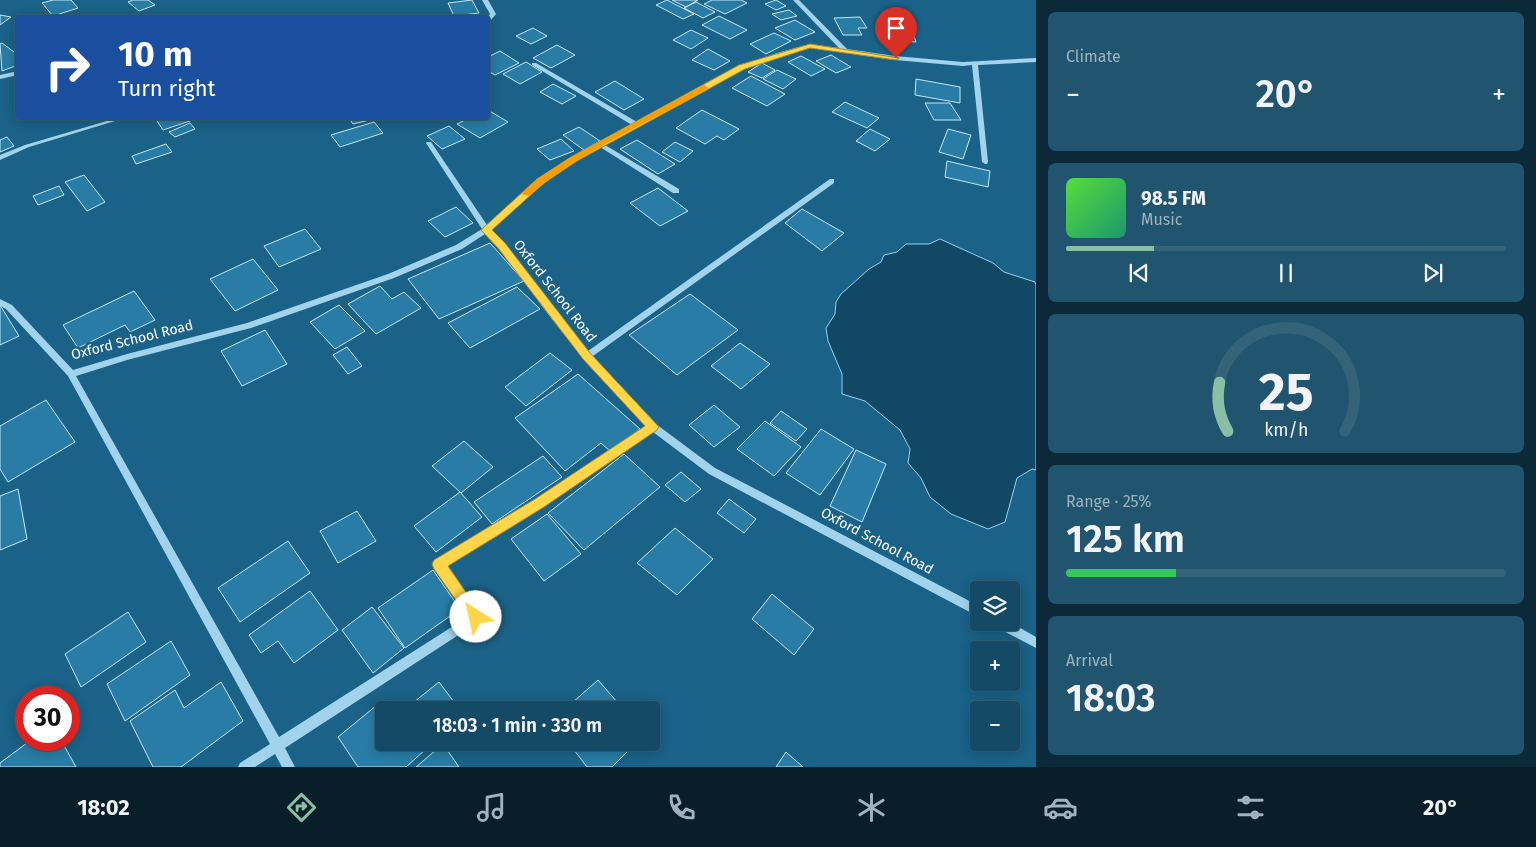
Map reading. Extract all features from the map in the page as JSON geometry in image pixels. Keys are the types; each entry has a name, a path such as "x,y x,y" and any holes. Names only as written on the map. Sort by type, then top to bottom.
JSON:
{"street":[{"path":"485,0 493,14 490,18"},
{"path":"801,1 844,50"},
{"path":"429,143 486,230 541,181 601,145 742,67 810,46 896,58 975,63 1036,60"},
{"path":"975,63 985,162"},
{"path":"534,64 637,125"},
{"path":"0,77 15,73"},
{"path":"0,158 27,146 115,120"},
{"path":"601,145 676,191"},
{"path":"586,356 832,182"},
{"name":"Oxford School Road","path":"0,302 9,308 71,374 127,357 248,326 391,276 459,247 486,230 502,246 586,356 653,427 712,471 970,607"},
{"path":"71,374 289,767"},
{"path":"244,767 476,617 439,564 540,503 653,427"},
{"path":"1014,631 1036,643"}],"water":[{"path":"940,239 993,263 1004,272 1035,282 1036,285 1036,470 1032,469 1017,478 1005,522 988,529 951,514 930,497 921,478 908,463 910,449 900,430 865,401 842,394 842,374 828,341 826,328 835,314 836,302 841,294 869,269 881,262 884,255 897,252 906,244 929,244"}],"building":[{"path":"53,0 71,0 78,8 52,15 42,3"},
{"path":"148,0 155,5 139,11 128,2"},
{"path":"472,0 479,13 454,15 448,3"},
{"path":"667,0 694,14 683,19 656,5"},
{"path":"672,0 698,0 686,7"},
{"path":"712,0 741,0 747,3 725,14 704,4"},
{"path":"776,0 786,6 776,10 765,4"},
{"path":"696,2 715,12 703,18 684,8"},
{"path":"789,10 797,16 781,20 772,14"},
{"path":"0,15 11,17 0,25"},
{"path":"719,16 747,30 730,39 702,25"},
{"path":"860,17 867,28 858,28 862,35 843,35 834,18"},
{"path":"795,20 815,32 795,40 775,28"},
{"path":"533,28 547,36 531,44 516,36"},
{"path":"691,30 708,38 691,49 673,40"},
{"path":"774,33 791,41 766,54 750,44"},
{"path":"888,33 914,36 916,42 890,40"},
{"path":"2,43 15,53 15,66 2,71 0,44"},
{"path":"557,45 575,55 551,68 533,58"},
{"path":"708,49 730,61 714,70 692,60"},
{"path":"500,51 519,63 495,75 490,72 490,56"},
{"path":"831,55 851,67 836,73 816,61"},
{"path":"801,56 825,69 811,76 788,62"},
{"path":"526,62 542,72 520,84 503,74"},
{"path":"762,63 775,70 762,78 748,72"},
{"path":"777,70 796,79 783,89 763,79"},
{"path":"751,76 785,94 767,106 732,88"},
{"path":"916,79 960,87 960,103 915,95"},
{"path":"615,81 644,99 624,110 595,92"},
{"path":"553,84 576,96 562,104 540,92"},
{"path":"845,102 879,118 867,128 832,112"},
{"path":"925,103 950,103 961,120 934,120"},
{"path":"702,110 739,129 724,140 717,136 705,144 676,128"},
{"path":"490,111 508,122 480,138 457,124 465,120 490,120"},
{"path":"156,120 193,120 163,130"},
{"path":"350,120 370,120 353,124"},
{"path":"374,122 383,133 340,147 331,135"},
{"path":"190,123 195,129 175,137 169,132"},
{"path":"449,126 465,139 442,149 427,136"},
{"path":"579,127 600,141 584,150 563,135"},
{"path":"870,129 890,139 875,151 856,141"},
{"path":"948,129 971,135 963,159 939,152"},
{"path":"7,137 14,146 0,152 0,140"},
{"path":"561,139 574,151 550,160 537,149"},
{"path":"637,140 675,164 658,174 620,149"},
{"path":"675,142 693,151 680,162 662,152"},
{"path":"166,144 172,152 136,164 132,156"},
{"path":"947,161 990,171 988,187 945,177"},
{"path":"84,175 105,202 87,211 65,182"},
{"path":"59,186 64,195 38,205 33,196"},
{"path":"658,188 688,211 660,226 630,203"},
{"path":"456,207 473,223 445,237 428,221"},
{"path":"802,209 844,233 822,251 785,223"},
{"path":"305,229 321,249 279,267 264,246"},
{"path":"490,243 524,281 439,319 408,279"},
{"path":"253,259 278,290 235,311 210,279"},
{"path":"380,286 392,299 404,292 421,308 376,334 348,304"},
{"path":"517,287 540,309 470,348 448,323"},
{"path":"134,291 155,320 130,332 125,325 78,348 63,325"},
{"path":"690,294 738,330 677,375 629,335"},
{"path":"0,305 19,336 0,345"},
{"path":"339,305 365,331 335,349 310,322"},
{"path":"265,330 287,364 242,386 221,351"},
{"path":"740,343 770,364 741,389 711,366"},
{"path":"347,347 362,366 348,374 333,355"},
{"path":"550,353 572,370 526,406 505,387"},
{"path":"578,374 640,429 611,452 601,443 565,471 515,418"},
{"path":"46,400 75,442 8,482 0,469 0,426"},
{"path":"714,405 740,427 714,447 689,425"},
{"path":"781,411 807,429 796,441 770,423"},
{"path":"765,421 801,447 774,476 737,449"},
{"path":"821,429 854,449 820,495 786,473"},
{"path":"464,441 493,467 461,493 432,466"},
{"path":"856,450 886,464 862,522 830,506"},
{"path":"624,454 660,487 584,550 548,513"},
{"path":"543,456 562,477 492,524 474,502"},
{"path":"681,472 701,489 685,502 665,485"},
{"path":"18,489 27,539 0,550 0,496"},
{"path":"460,492 482,517 436,552 414,526"},
{"path":"729,499 756,519 744,533 717,513"},
{"path":"357,511 376,541 338,563 320,531"},
{"path":"547,514 581,554 544,581 511,539"},
{"path":"675,528 713,559 677,595 637,563"},
{"path":"288,541 310,573 240,622 218,588"},
{"path":"433,570 460,609 405,648 378,608"},
{"path":"310,591 338,630 294,663 278,641 261,653 249,635"},
{"path":"772,594 814,629 794,655 752,619"},
{"path":"372,607 404,648 373,673 342,630"},
{"path":"128,612 146,642 81,687 65,654"},
{"path":"171,641 190,675 125,721 107,684"},
{"path":"598,680 616,701 574,701"},
{"path":"221,682 243,721 181,767 153,767 130,721 175,690 184,708"},
{"path":"439,682 453,701 415,701"},
{"path":"375,707 375,751 424,751 406,767 358,767 338,737"},
{"path":"16,751 67,751 76,767 0,767 0,763"},
{"path":"435,751 448,751 459,767 416,767"},
{"path":"575,751 628,751 612,767 587,767"},
{"path":"786,752 803,767 776,767"}],"slow traffic":[{"path":"526,194 541,181 574,159 704,88"}],"route":[{"path":"476,617 439,564 540,503 653,427 586,356 502,246 486,230 541,181 574,159 742,67 779,54 810,46 896,58"}]}
